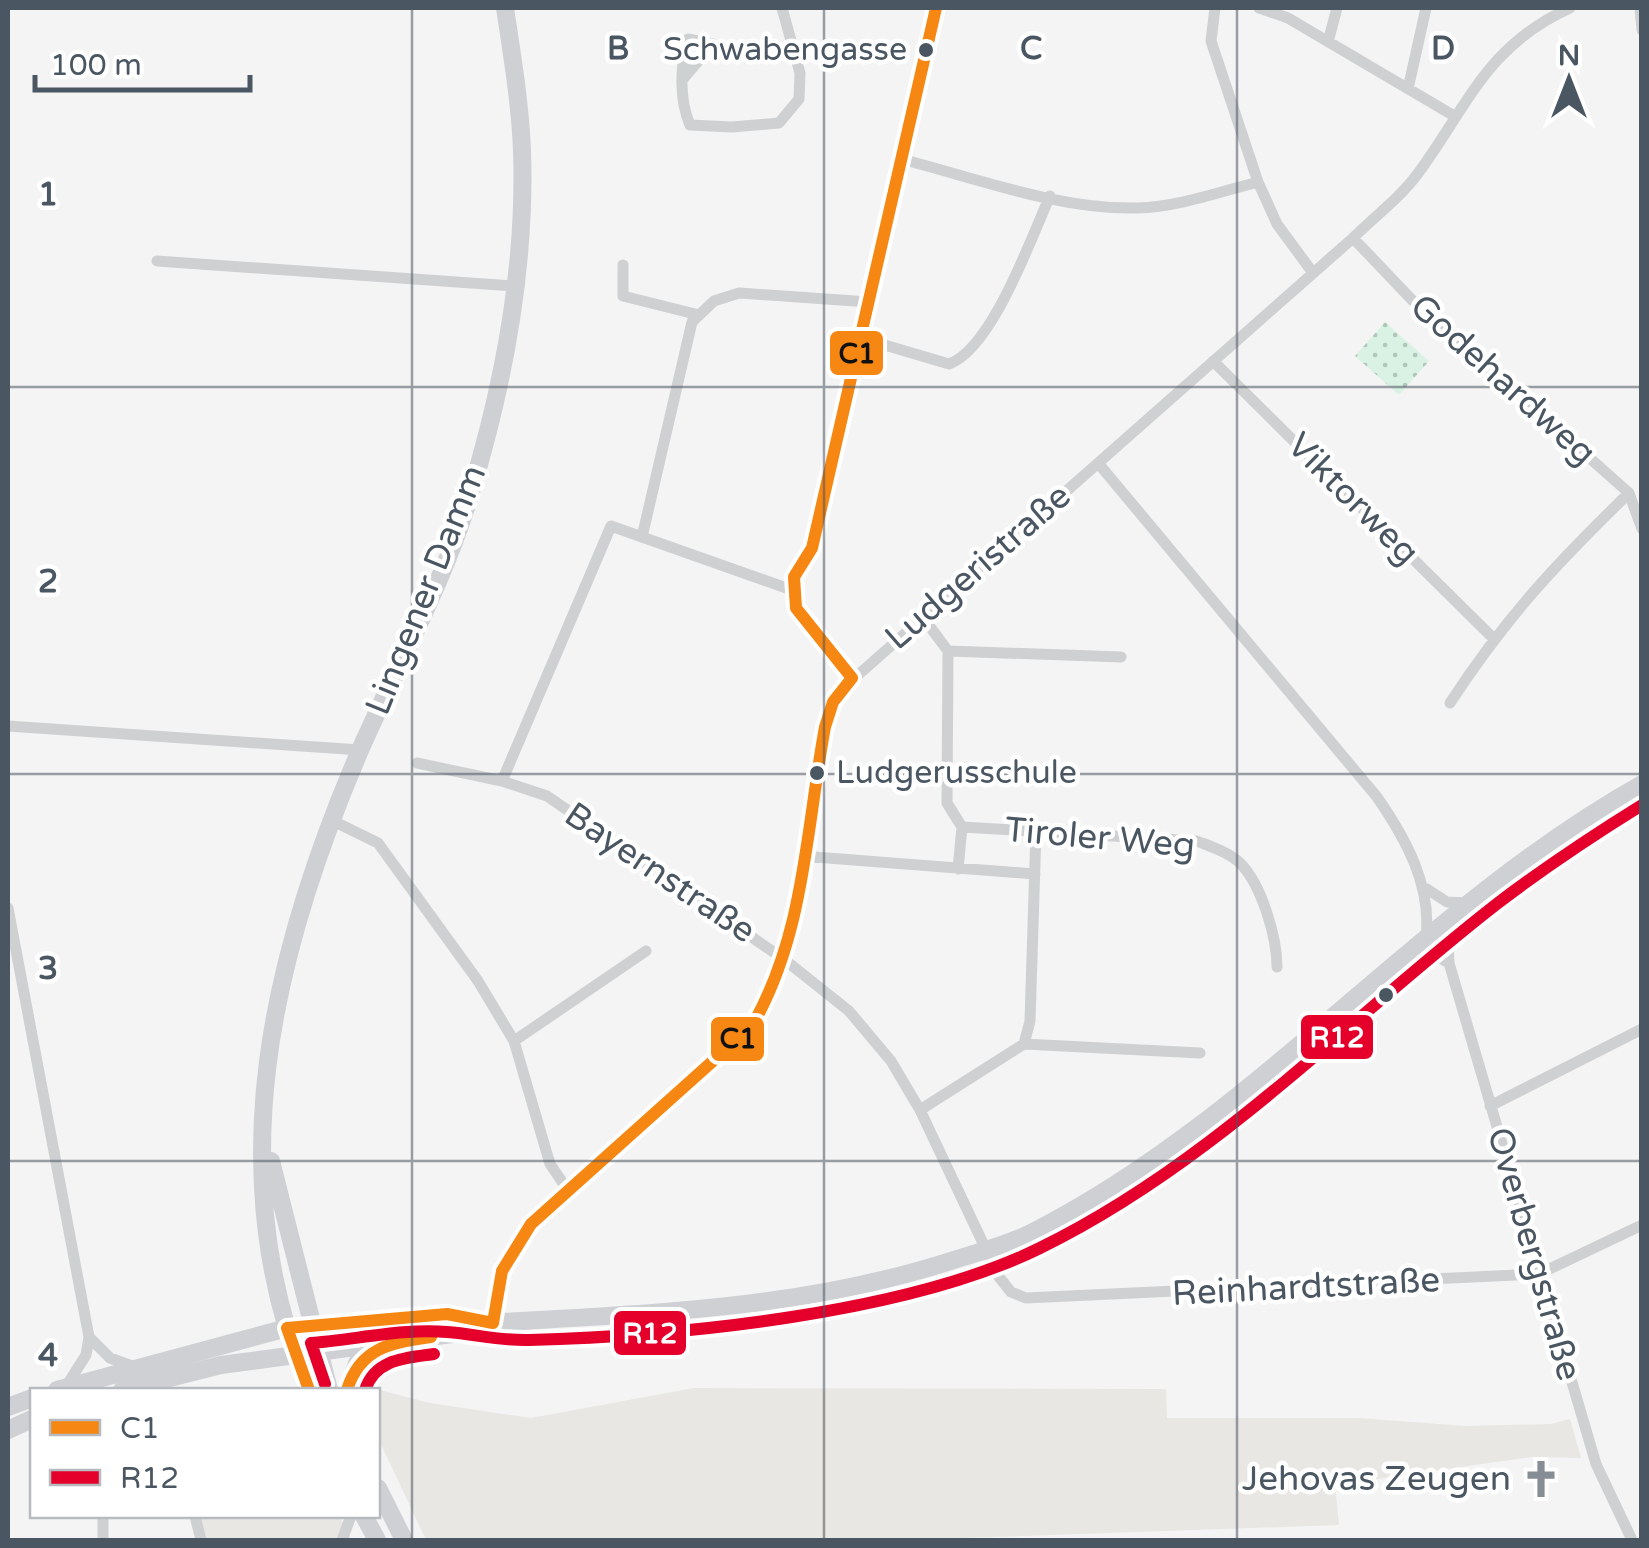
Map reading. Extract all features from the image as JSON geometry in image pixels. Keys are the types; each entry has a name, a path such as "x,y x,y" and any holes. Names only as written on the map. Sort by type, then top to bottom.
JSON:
{"main road":[{"name":"Lingener Damm","path":"308,1388 287,1328 266,1220 260,1165 272,1010 292,930 332,820 471,495 496,401 514,286 522,148 505,8"},
{"path":"130,1388 221,1364 452,1334 490,1323 797,1300 864,1287 1032,1233 1166,1151 1224,1109 1521,862 1642,784"},
{"name":"Lingener Damm","path":"264,1100 273,1178 328,1388"},
{"path":"64,1388 287,1328 447,1314 490,1323"},
{"path":"348,1388 358,1361 380,1344"},
{"path":"380,1492 404,1540"},
{"path":"365,1518 377,1540"}],"street":[{"path":"683,79 682,107 690,124 732,127 779,122 799,99 800,72 782,8"},
{"path":"852,678 796,608 792,590 812,548 936,8"},
{"path":"1215,8 1211,41 1258,182 1276,224 1313,273"},
{"path":"1259,8 1328,42 1456,117"},
{"path":"1328,42 1337,8"},
{"path":"1408,89 1426,8"},
{"path":"1528,8 1536,23"},
{"name":"Ludgeristraße","path":"490,1323 495,1294 513,1246 567,1188 645,1125 752,1026 774,989 785,960 824,727 833,702 852,678 1353,238 1417,176 1500,51 1536,23 1570,8"},
{"path":"1640,8 1642,30"},
{"path":"901,159 1050,196 1135,208 1178,203 1258,182"},
{"path":"860,338 949,364 963,359 1008,288 1050,196"},
{"name":"Godehardweg","path":"1353,238 1409,297 1629,493 1642,530"},
{"path":"157,260 514,286"},
{"path":"623,266 623,296 698,315"},
{"path":"642,536 684,350 698,315 714,300 740,293 869,302"},
{"name":"Viktorweg","path":"1213,361 1493,638"},
{"path":"1098,463 1377,797 1399,830 1424,886 1426,938"},
{"path":"1450,703 1493,638 1540,579 1629,493"},
{"path":"502,781 612,526 792,590"},
{"path":"922,616 948,651 947,804 962,827 958,869"},
{"path":"948,651 1122,657"},
{"path":"8,726 360,750"},
{"name":"Bayernstraße","path":"417,763 502,781 547,796 785,960 849,1011 891,1061 920,1110 986,1250"},
{"path":"332,820 378,844 478,981 514,1041 550,1164 567,1188"},
{"name":"Tiroler Weg","path":"962,827 1197,842 1225,852 1242,865 1278,937 1276,967"},
{"path":"1024,1044 1030,1021 1036,831"},
{"name":"Tiroler Weg","path":"802,856 1035,874"},
{"path":"1424,886 1447,902 1468,904"},
{"path":"8,908 13,968 89,1338 80,1367 62,1388"},
{"name":"Overbergstraße","path":"1447,921 1449,963 1596,1464 1632,1540"},
{"path":"514,1041 646,951"},
{"path":"1410,951 1431,953 1449,963"},
{"path":"1490,1106 1642,1029"},
{"path":"920,1110 1024,1044 1200,1053"},
{"name":"Reinhardtstraße","path":"986,1250 1011,1292 1038,1300 1540,1274 1642,1226"},
{"path":"89,1338 110,1358 136,1366"}],"shaded area":[{"path":"694,1388 1166,1389 1167,1418 1358,1418 1466,1426 1551,1424 1570,1419 1581,1458 1532,1457 1335,1485 1339,1525 908,1540 426,1540 380,1442 380,1390 430,1403 531,1418"},
{"path":"197,1518 340,1518 352,1540 203,1540"}],"green space":[{"path":"1385,322 1429,361 1399,395 1355,356"}],"transit line":[{"name":"C1","path":"852,678 796,608 794,577 812,548 936,8"},
{"name":"C1","path":"493,1323 502,1271 531,1224 752,1026 770,991 793,918 825,727 833,702 852,678"},
{"name":"R12","path":"325,1384 311,1343 414,1332 529,1340 721,1327 925,1290 986,1271 1040,1248 1164,1175 1278,1088 1498,903 1642,805"},
{"name":"C1","path":"308,1388 287,1328 447,1314 493,1323"},
{"name":"C1","path":"348,1388 369,1356 403,1341 431,1337"},
{"name":"R12","path":"366,1388 384,1366 434,1354"}],"place":[{"name":"Schwabengasse","path":"926,50"},
{"name":"Ludgerusschule","path":"817,773"},
{"name":"Jehovas Zeugen","path":"1541,1479"}]}
